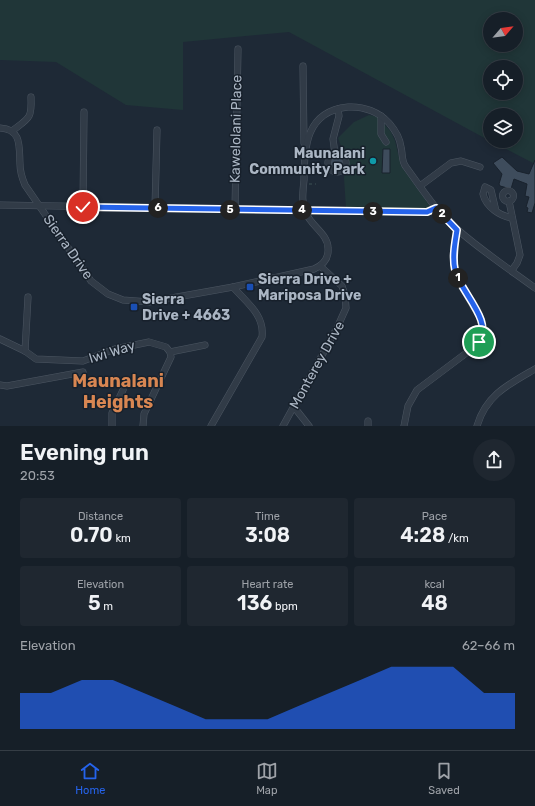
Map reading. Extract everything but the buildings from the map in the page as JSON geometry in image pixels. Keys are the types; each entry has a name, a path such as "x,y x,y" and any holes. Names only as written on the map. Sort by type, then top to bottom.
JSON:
{"street":[{"name":"Kawelolani Place","path":"235,210 238,49"},
{"path":"303,66 304,210 308,218 328,243 327,257 320,266"},
{"path":"0,128 10,130 28,119 31,114 31,96"},
{"path":"304,158 306,141 315,125 324,117 338,110 351,107 363,108 381,116 395,132 400,142 403,163 436,208 457,230 535,288"},
{"path":"335,154 333,139 339,116 338,110"},
{"path":"83,207 84,112"},
{"path":"381,116 381,134 386,142"},
{"path":"0,124 10,130"},
{"name":"Sierra Drive","path":"10,130 17,137 20,144 21,175 25,185 91,281 103,291 118,299 132,302 149,302 233,287 314,269 320,266"},
{"path":"155,208 157,130"},
{"path":"420,186 448,164 454,162 464,162 480,167"},
{"path":"509,201 520,255 512,270"},
{"path":"0,205 427,212 436,208"},
{"path":"496,211 502,215 512,218"},
{"path":"404,426 408,406 417,390 476,345 483,334 482,321 462,287 455,270 453,255 457,230"},
{"name":"Monterey Drive","path":"283,426 346,308 346,295 342,286 320,266"},
{"path":"211,426 262,337 262,324 259,316 233,287"},
{"path":"25,351 28,298"},
{"name":"Iwi Way","path":"0,339 25,351 36,359 83,361 115,348 149,342 166,347 170,352"},
{"path":"143,426 144,414 171,357 170,352 205,345"},
{"path":"477,426 484,408 496,393 535,369"},
{"path":"0,385 7,386 83,372"},
{"path":"112,426 112,413 123,390"},
{"path":"294,407 300,413 308,426"}],"path":[{"path":"307,184 316,184"}],"green space":[{"path":"0,0 535,0 535,164 504,148 523,148 523,108 483,108 483,137 289,32 183,42 183,110 126,105 56,62 0,60"},
{"name":"Maunalani Community Park","path":"369,115 378,117 391,132 395,141 401,166 429,205 429,208 346,208 344,178 347,162 338,138 354,122"}],"place":[{"name":"Maunalani Community Park","path":"373,161"},
{"name":"Sierra Drive + Mariposa Drive","path":"250,287"},
{"name":"Sierra Drive + 4663","path":"134,307"}],"district":[{"name":"Maunalani Heights","path":"118,391"}],"route":[{"path":"83,207 427,212 436,208 457,230 453,255 455,270 462,287 484,327 481,340 479,342"}]}
